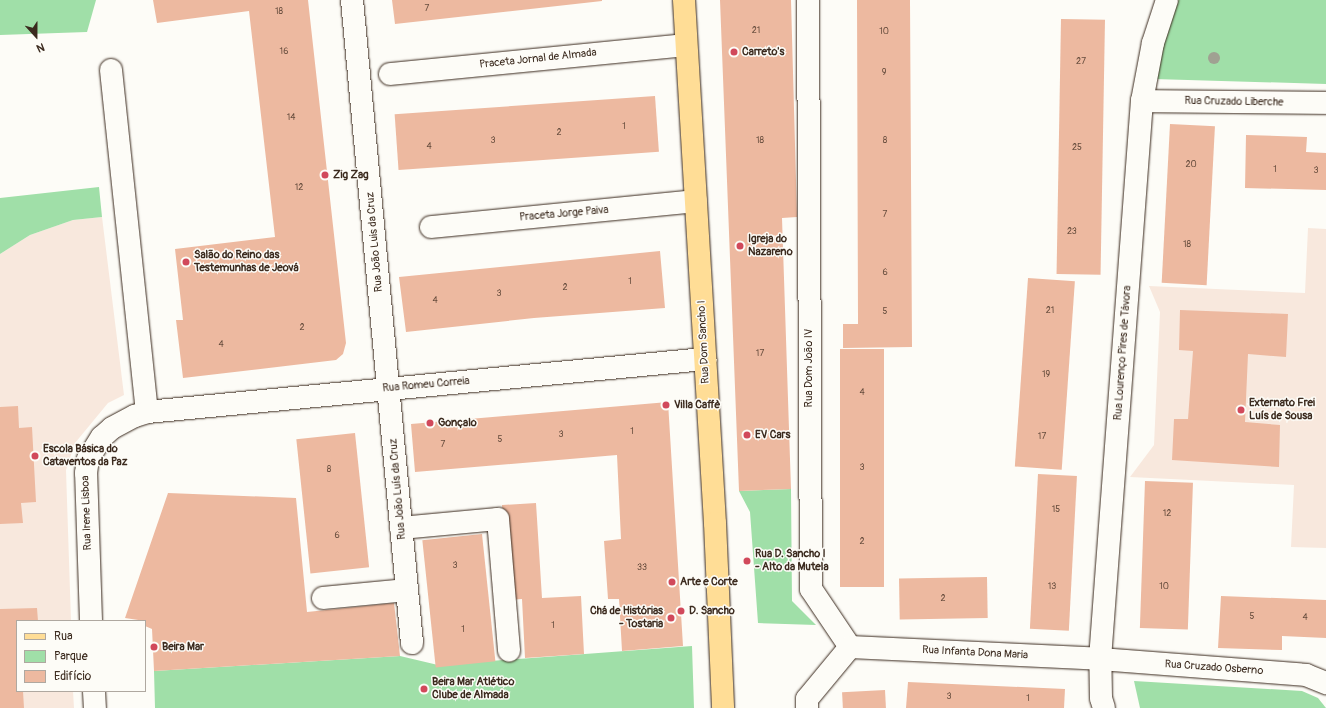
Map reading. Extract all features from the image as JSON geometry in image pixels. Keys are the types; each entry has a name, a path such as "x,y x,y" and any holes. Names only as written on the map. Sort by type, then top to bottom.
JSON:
{"main road":[{"name":"Rua Dom Sancho I","path":"684,0 706,359 723,708"}],"street":[{"name":"Rua João Luis da Cruz","path":"352,0 375,75 389,389"},
{"name":"Rua Dom João IV","path":"808,0 810,589 850,647"},
{"name":"Rua Lourenço Pires de Távora","path":"1104,708 1101,698 1100,659 1142,101 1153,43 1168,0"},
{"name":"Praceta Jornal de Almada","path":"375,75 686,45"},
{"path":"110,70 147,412"},
{"name":"Rua Cruzado Liberche","path":"1142,101 1326,103"},
{"name":"Praceta Jorge Paiva","path":"431,226 696,202"},
{"name":"Rua Romeu Correia","path":"147,412 706,359"},
{"name":"Rua João Luís da Cruz","path":"389,389 412,643"},
{"name":"Rua Irene Lisboa","path":"91,620 86,473 88,459 93,447 112,428 147,412"},
{"path":"401,528 498,519 509,651"},
{"path":"323,598 407,590"},
{"name":"Rua Infanta Dona Maria","path":"850,647 1100,659"},
{"path":"807,708 807,699 850,647"},
{"name":"Rua Cruzado Osberno","path":"1100,659 1306,674 1326,683"},
{"path":"94,692 95,708"}],"shaded area":[{"name":"Escola Básica do Cataventos da Paz","path":"102,217 124,395 108,403 75,443 66,470 71,620 16,620 16,692 73,692 74,708 0,708 0,254 30,235 73,220"},
{"name":"Externato Frei Luís de Sousa","path":"1308,228 1326,229 1326,548 1291,547 1294,485 1130,477 1154,445 1160,312 1149,286 1305,293"}],"green space":[{"path":"0,0 96,0 87,32 0,35"},
{"path":"1177,0 1326,0 1326,84 1154,79 1159,47"},
{"path":"99,187 102,217 73,220 30,235 0,254 0,198"},
{"path":"791,489 792,601 816,625 758,623 750,512 739,491"},
{"name":"Beira Mar Atlético Clube de Almada","path":"692,646 694,708 155,708 154,671 400,656 438,665"},
{"path":"1134,681 1302,691 1318,698 1326,708 1140,708"}],"building":[{"path":"153,0 308,0 346,343 343,354 336,360 183,378 176,320 183,320 175,249 275,237 249,11 157,23"},
{"path":"392,0 602,0 602,1 395,24"},
{"path":"720,0 791,0 797,217 782,218 791,489 739,491"},
{"path":"857,0 910,0 912,347 843,348 843,324 858,324"},
{"path":"1061,19 1105,20 1101,275 1057,274"},
{"path":"655,96 659,152 399,170 395,114"},
{"path":"1170,124 1215,126 1207,285 1162,283"},
{"path":"1246,135 1307,137 1306,152 1326,153 1326,190 1245,188"},
{"path":"660,251 665,308 534,318 406,332 399,277"},
{"path":"1028,278 1075,281 1062,470 1015,467"},
{"path":"1180,310 1288,314 1286,357 1248,354 1245,422 1280,425 1279,467 1172,460 1174,419 1188,419 1193,351 1179,350"},
{"path":"840,349 884,349 884,587 840,587"},
{"path":"668,402 683,646 622,651 619,599 608,599 604,541 621,539 617,455 415,472 411,424"},
{"path":"18,406 19,428 32,427 36,502 21,503 23,523 0,524 0,407"},
{"path":"355,433 369,567 310,573 296,439"},
{"path":"1038,474 1077,476 1069,631 1030,629"},
{"path":"1145,481 1193,483 1188,630 1140,628"},
{"path":"168,493 296,498 307,612 394,603 400,656 154,671 152,629 146,626 146,620 125,618"},
{"path":"536,503 542,598 581,596 584,654 525,658 522,599 508,600 502,505"},
{"path":"482,534 495,661 436,668 422,540"},
{"path":"987,577 988,618 900,620 899,579"},
{"path":"1221,596 1326,600 1326,638 1282,636 1282,650 1218,648"},
{"path":"37,608 38,620 16,620 16,692 23,692 24,708 0,708 0,609"},
{"path":"908,682 1065,689 1064,708 906,708"},
{"path":"885,690 886,708 843,708 842,692"}],"place":[{"name":"Carreto's","path":"734,52"},
{"name":"Zig Zag","path":"325,175"},
{"name":"Igreja do Nazareno","path":"740,246"},
{"name":"Salão do Reino das Testemunhas de Jeová","path":"186,262"},
{"name":"Villa Caffè","path":"666,405"},
{"name":"Externato Frei Luís de Sousa","path":"1241,410"},
{"name":"Gonçalo","path":"430,423"},
{"name":"EV Cars","path":"747,435"},
{"name":"Escola Básica do Cataventos da Paz","path":"35,456"},
{"name":"Rua D. Sancho I - Alto da Mutela","path":"747,561"},
{"name":"Arte e Corte","path":"672,582"},
{"name":"D. Sancho","path":"681,611"},
{"name":"Chá de Histórias - Tostaria","path":"671,618"},
{"name":"Beira Mar","path":"154,647"},
{"name":"Beira Mar Atlético Clube de Almada","path":"424,689"}]}
